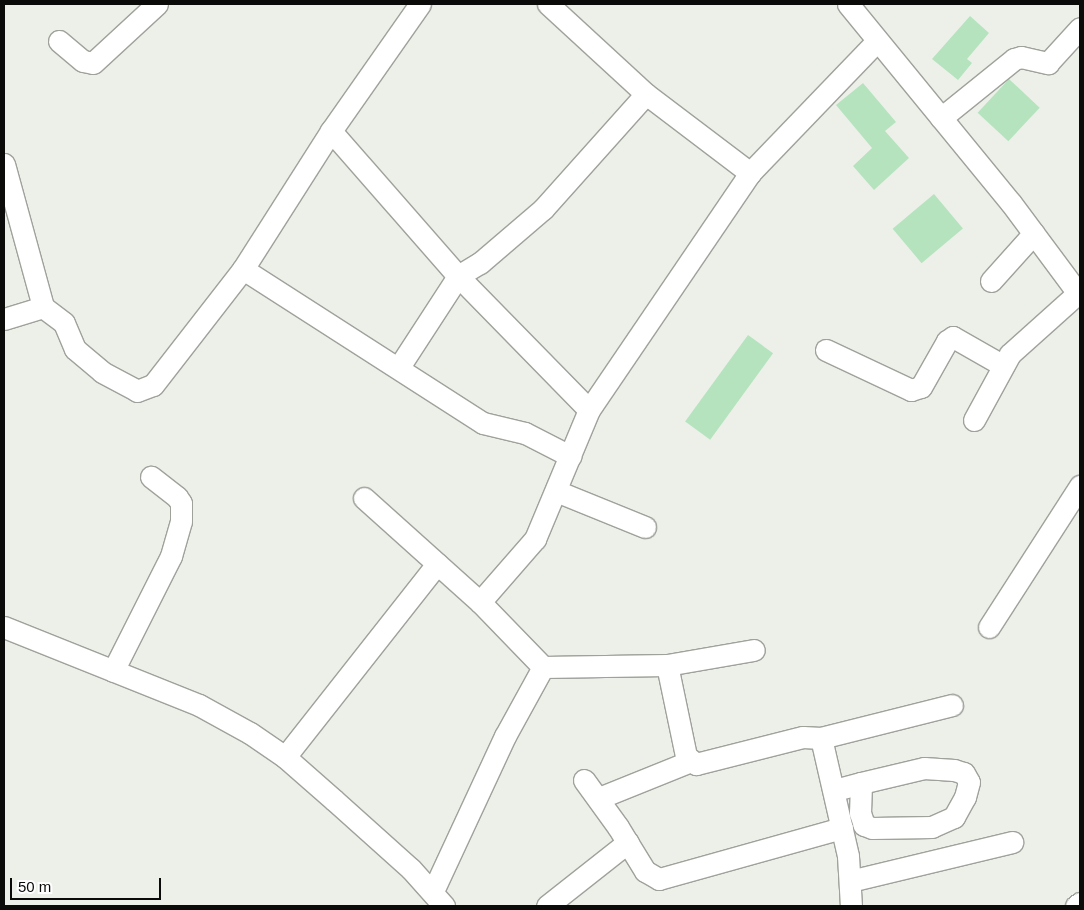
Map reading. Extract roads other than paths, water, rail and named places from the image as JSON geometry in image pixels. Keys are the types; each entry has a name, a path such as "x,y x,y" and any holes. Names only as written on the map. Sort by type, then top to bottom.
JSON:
{"street":[{"path":"59,41 83,61 91,64 132,30 157,4"},
{"path":"4,164 43,307 64,323 72,344 80,355 120,384 142,391 158,380 244,269 331,131 420,4"},
{"path":"548,4 646,94 750,173"},
{"path":"848,4 1034,233 1079,295 1010,354 1002,364 974,420"},
{"path":"941,118 1014,59 1020,57 1048,63 1080,28"},
{"path":"480,602 536,539 589,410 750,173 877,41"},
{"path":"398,367 458,276 480,263 542,209 646,94"},
{"path":"331,131 458,276 589,410"},
{"path":"991,281 1034,233"},
{"path":"244,269 483,422 525,433 570,456"},
{"path":"4,319 43,307"},
{"path":"826,350 911,390 921,387 947,341 953,337 1002,364"},
{"path":"113,671 171,556 181,521 181,503 177,496 151,477"},
{"path":"989,627 1080,486"},
{"path":"556,491 645,527"},
{"path":"364,498 480,602 543,668 667,665 754,650"},
{"path":"285,757 437,564"},
{"path":"4,627 199,705 285,757 439,899 505,736 543,668"},
{"path":"667,665 682,740 691,761"},
{"path":"599,798 691,761 703,765 803,737 821,738 952,705"},
{"path":"821,738 835,790 842,828 850,880 851,906"},
{"path":"835,790 862,783 924,768 954,770 964,773 969,782 965,797 954,817 932,827 872,828 864,825 860,813 862,783"},
{"path":"584,780 599,798 645,871 659,879 842,828"},
{"path":"547,906 628,842"},
{"path":"850,880 1012,842"},
{"path":"1076,906 1080,902"}]}
